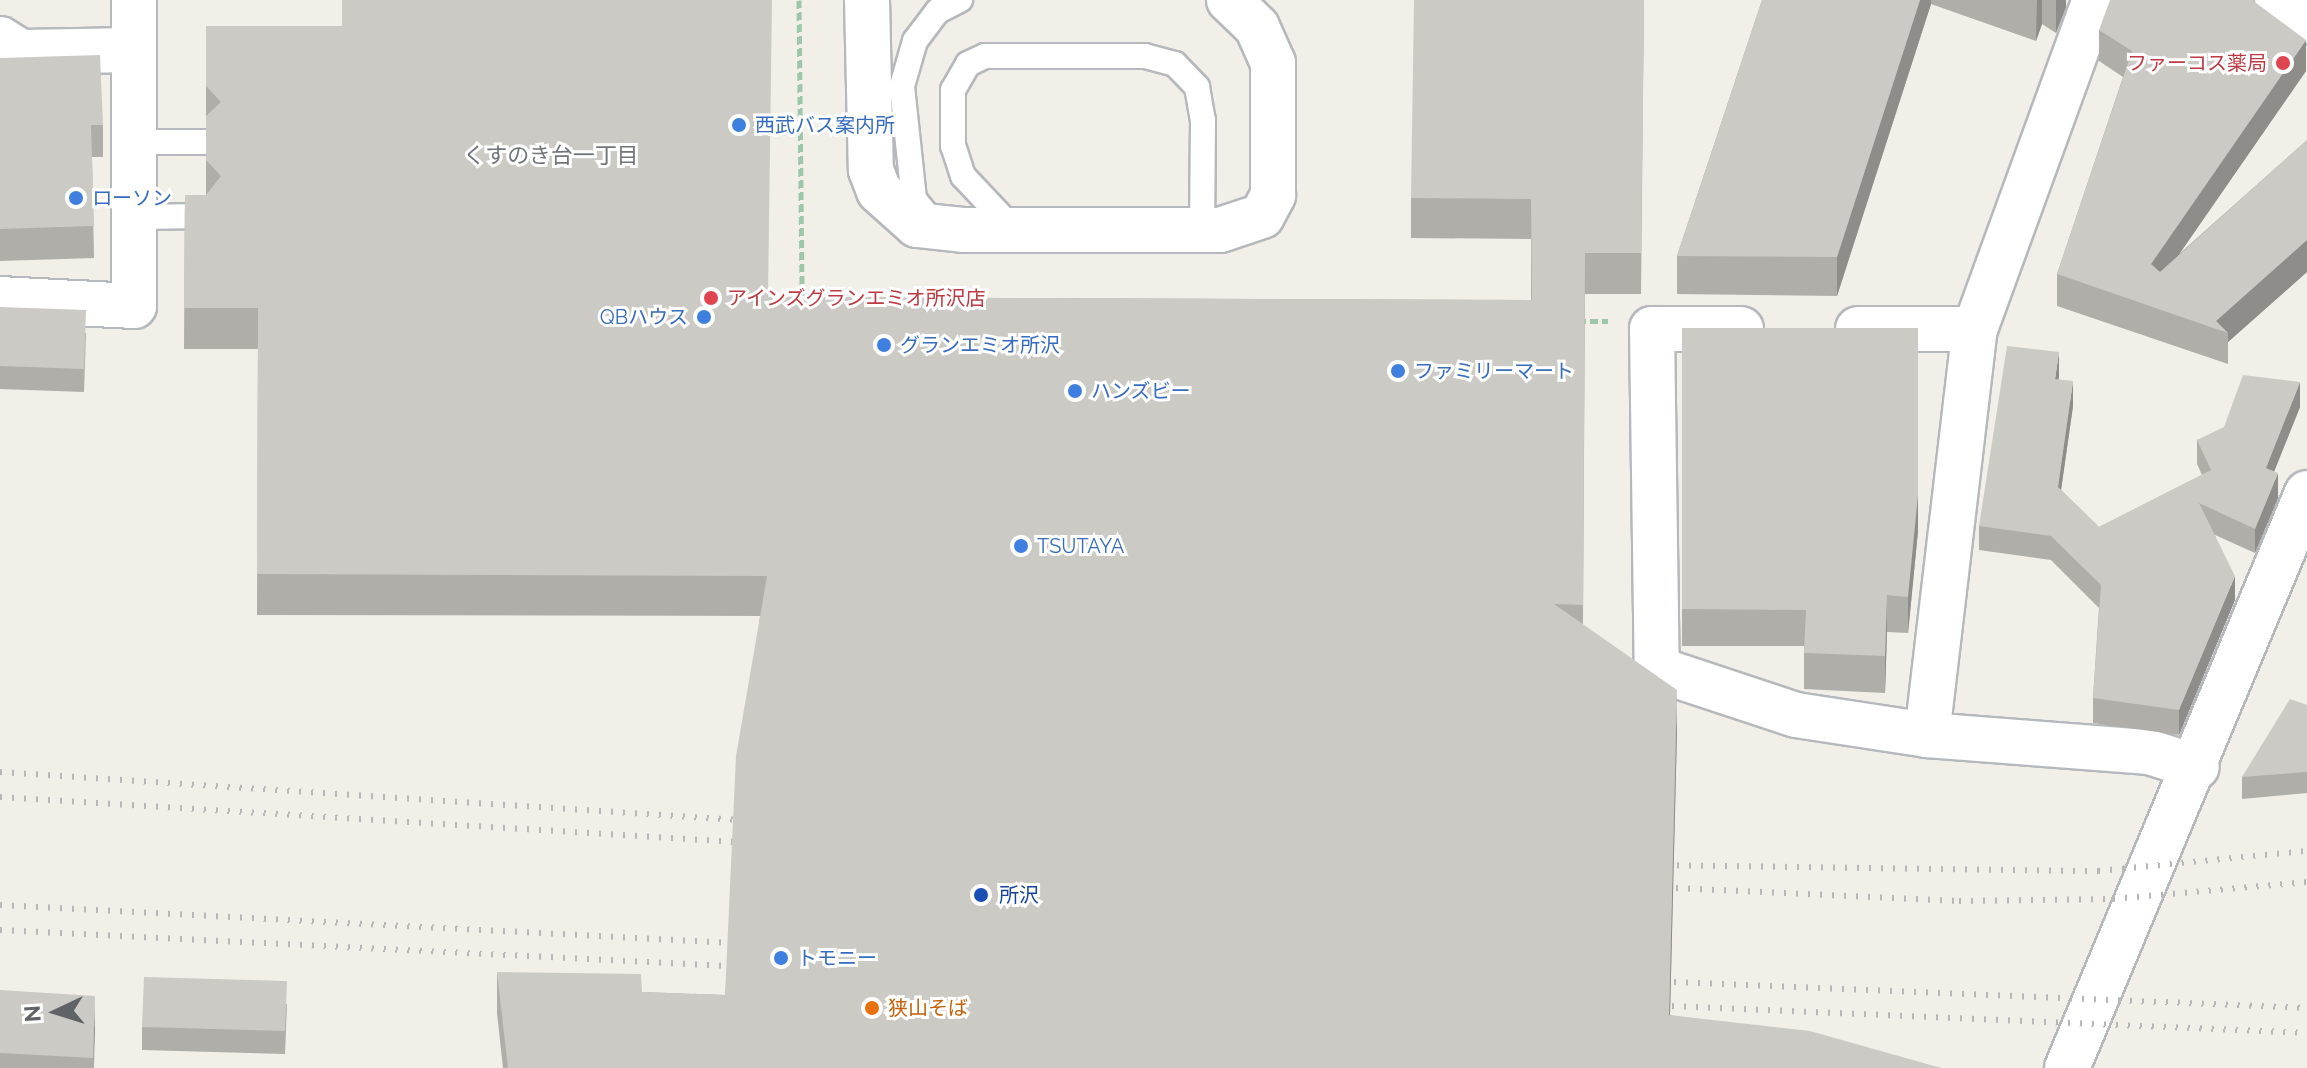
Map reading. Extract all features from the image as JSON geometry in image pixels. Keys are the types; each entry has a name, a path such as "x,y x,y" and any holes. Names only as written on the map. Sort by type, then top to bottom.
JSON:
{"street":[{"path":"0,299 134,306 134,0"},
{"path":"867,0 871,170 893,210 939,230 1244,228 1273,195 1273,63 1257,27 1229,0"},
{"path":"1927,735 1975,329 2095,0"},
{"path":"2277,0 2307,21"},
{"path":"0,39 21,52 134,50"},
{"path":"1975,329 1652,329 1657,669 1796,715 1927,735 2149,752 2197,767"},
{"path":"2067,1068 2197,767 2307,493"}],"lane":[{"path":"939,230 914,199 902,86 915,41 938,11 960,0"},
{"path":"1014,230 963,176 953,146 953,90 968,64 985,56 1145,56 1175,64 1197,87 1203,120 1202,230"},
{"path":"134,142 206,142"},
{"path":"134,217 206,216"}],"path":[{"path":"791,312 802,313 799,0"},
{"path":"1562,320 1652,329"}],"building":[{"path":"342,0 772,0 768,297 1532,300 1531,199 1411,198 1414,0 1644,0 1641,253 1585,253 1583,605 1554,604 1677,690 1669,1015 1810,1031 1941,1068 508,1068 497,972 641,974 642,992 725,995 736,756 767,576 257,574 258,308 184,308 185,195 206,195 221,176 206,160 206,116 221,102 206,86 206,26 342,26"},
{"path":"1762,0 1920,0 1837,257 1677,256"},
{"path":"2110,0 2252,0 2306,40 2151,264 2160,272 2307,140 2307,240 2216,321 2228,333 2057,274 2132,51 2099,30"},
{"path":"100,55 103,125 91,125 94,226 0,229 0,58"},
{"path":"0,307 86,310 84,369 0,366"},
{"path":"1682,328 1918,328 1918,495 1908,597 1887,595 1885,656 1804,653 1806,610 1682,609"},
{"path":"2007,346 2059,352 2055,379 2073,381 2058,487 2099,527 2211,470 2197,440 2224,427 2243,375 2300,382 2266,468 2278,473 2255,529 2199,503 2235,576 2179,710 2093,698 2101,585 2051,536 1979,526"},
{"path":"2290,699 2307,705 2307,772 2242,777"},
{"path":"144,977 287,981 285,1031 142,1027"},
{"path":"0,990 95,996 93,1058 0,1053"}],"railway":[{"path":"0,772 754,821"},
{"path":"0,797 753,843"},
{"path":"1653,865 2098,871 2307,851"},
{"path":"1652,887 1959,901 2113,899 2307,882"},
{"path":"0,905 751,944"},
{"path":"0,930 748,967"},
{"path":"1650,981 2307,1008"},
{"path":"1648,1005 2307,1033"}],"place":[{"name":"ファーコス薬局","path":"2283,63"},
{"name":"西武バス案内所","path":"739,125"},
{"name":"ローソン","path":"76,198"},
{"name":"アインズグランエミオ所沢店","path":"711,298"},
{"name":"QBハウス","path":"704,317"},
{"name":"グランエミオ所沢","path":"884,345"},
{"name":"ファミリーマート","path":"1398,371"},
{"name":"ハンズビー","path":"1075,391"},
{"name":"TSUTAYA","path":"1021,546"},
{"name":"所沢","path":"981,895"},
{"name":"トモニー","path":"781,958"},
{"name":"狭山そば","path":"872,1008"}],"district":[{"name":"くすのき台一丁目","path":"551,156"}]}
